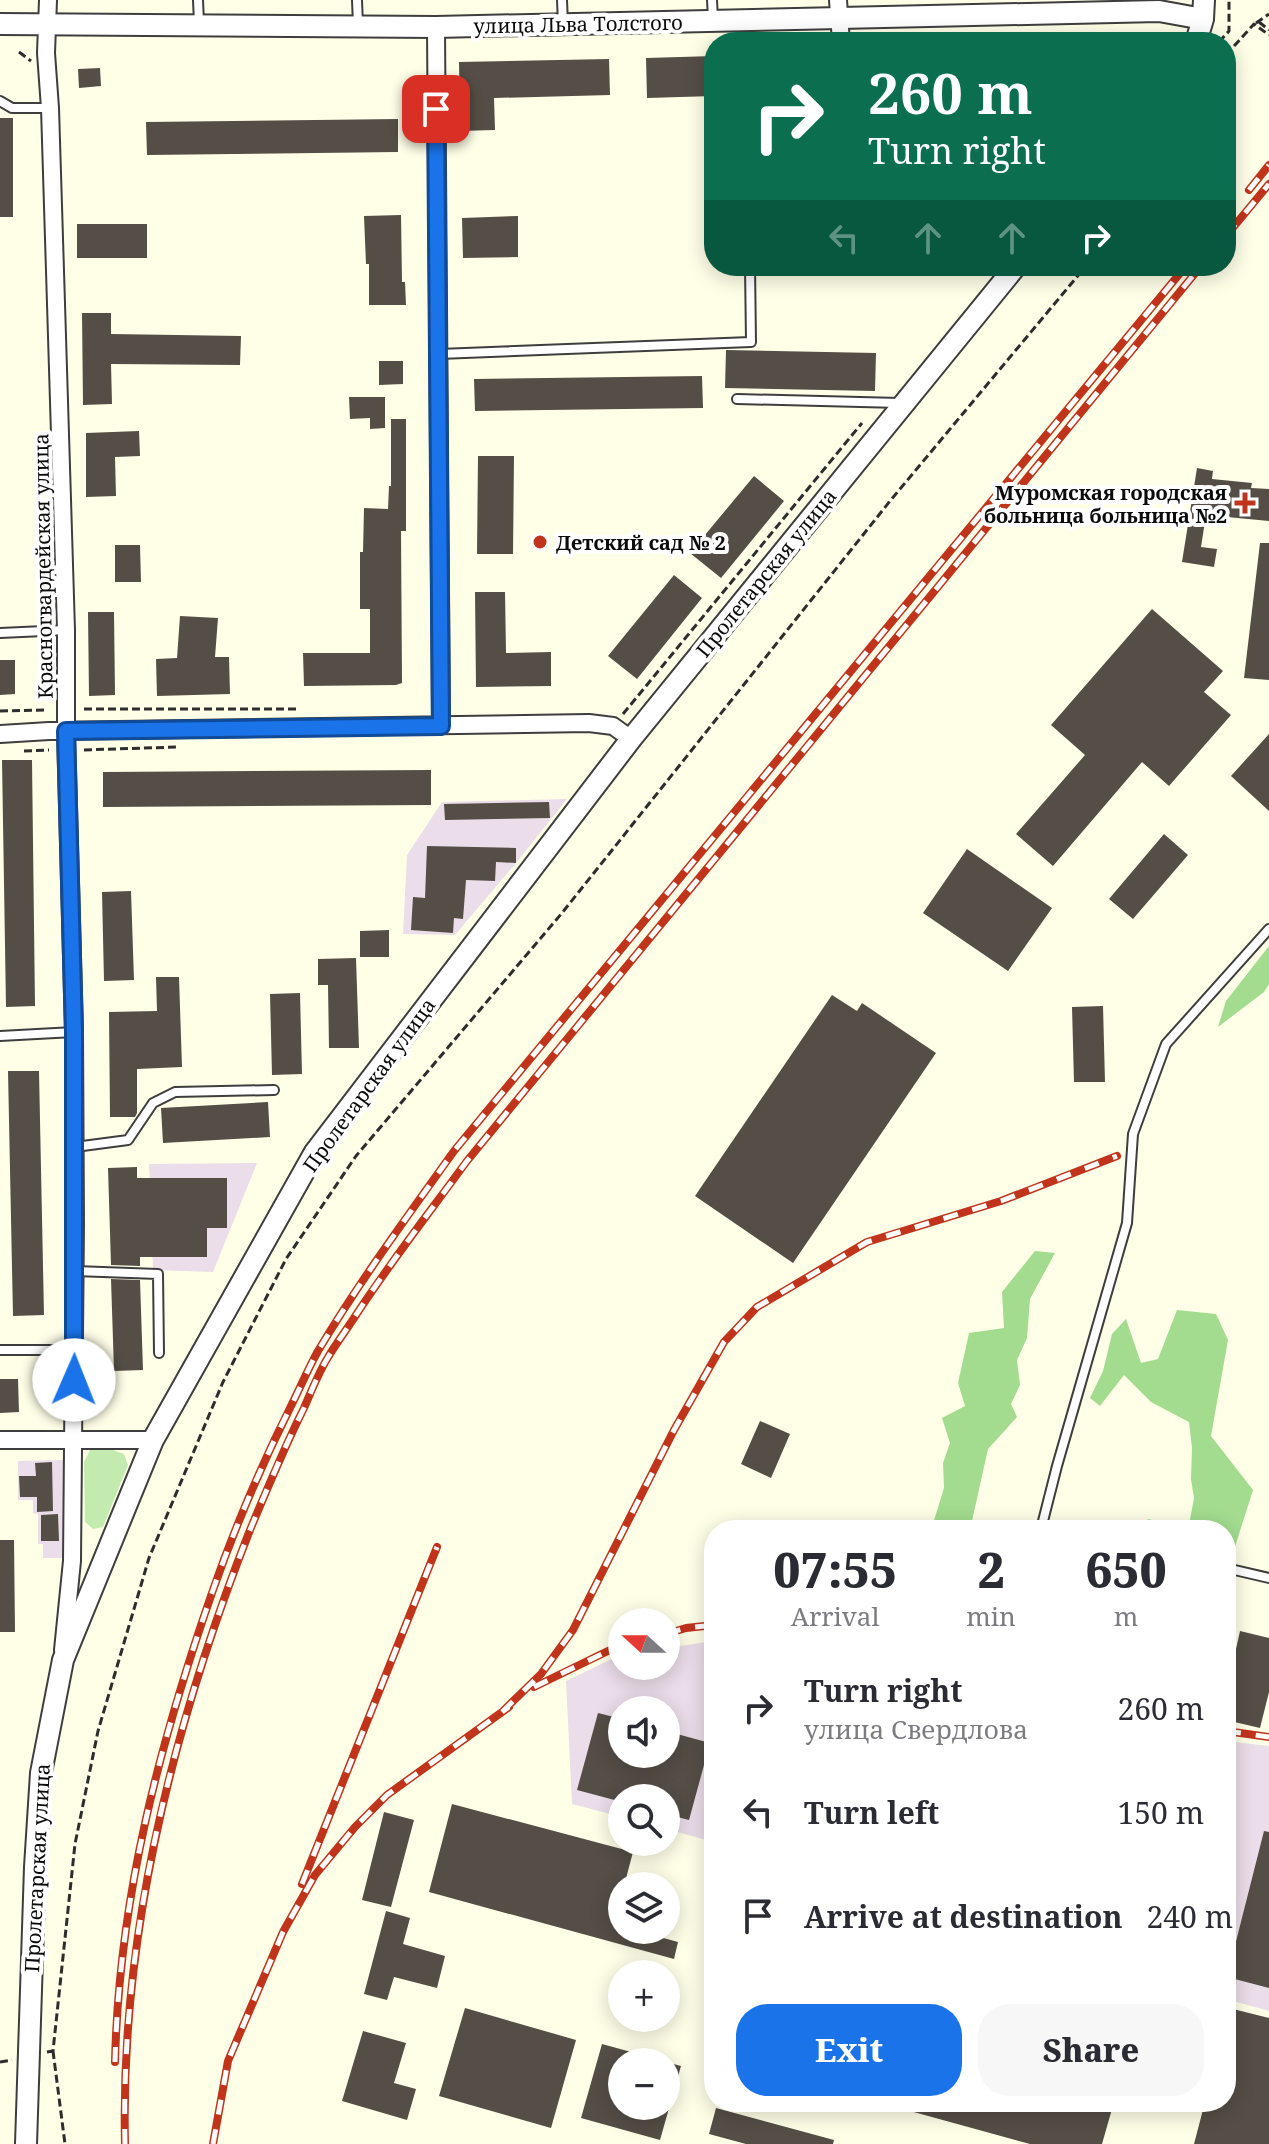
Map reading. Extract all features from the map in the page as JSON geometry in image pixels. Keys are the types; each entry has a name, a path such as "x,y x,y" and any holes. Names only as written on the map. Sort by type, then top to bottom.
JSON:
{"street":[{"name":"Красногвардейская улица","path":"48,0 46,53 66,630 74,1032 72,1561 63,1660"},
{"name":"улица Льва Толстого","path":"0,24 436,27 713,22 839,10 1204,9"},
{"path":"1198,32 1204,9"},
{"path":"839,10 840,32"},
{"path":"436,27 441,726"},
{"name":"Пролетарская улица","path":"26,2144 41,1773 63,1660 153,1440 315,1152 631,739 1008,276"},
{"path":"0,734 589,723 613,726 631,739"},
{"path":"0,1440 153,1440"}],"lane":[{"path":"198,0 199,24"},
{"path":"357,0 358,26"},
{"path":"562,0 563,24"},
{"path":"712,0 713,22"},
{"path":"0,101 12,108 50,108"},
{"path":"439,354 751,342 750,276"},
{"path":"737,399 905,403"},
{"path":"0,633 66,630"},
{"path":"1043,1520 1127,1223 1133,1134 1166,1044 1269,929"},
{"path":"0,1036 74,1032"},
{"path":"75,1148 128,1140 153,1103 175,1092 274,1090"},
{"path":"75,1271 158,1274 159,1353"},
{"path":"0,1350 74,1350"},
{"path":"1236,1570 1269,1578"}],"path":[{"path":"1228,32 1229,0"},
{"path":"1236,44 1256,22 1269,14"},
{"path":"1256,22 1269,30"},
{"path":"1256,22 1269,35"},
{"path":"65,2144 53,2051 75,1844 98,1731 149,1558 223,1382 286,1259 356,1156 562,913 890,501 1078,276"},
{"path":"613,726 879,402"},
{"path":"0,711 301,709"},
{"path":"0,2062 53,2051"}],"shaded area":[{"path":"567,799 455,935 403,934 407,855 442,802"},
{"path":"257,1163 213,1272 153,1270 149,1164"},
{"path":"63,1460 63,1558 43,1558 43,1544 38,1544 38,1514 33,1513 33,1500 18,1500 18,1461"},
{"path":"704,1642 704,1839 680,1833 680,1784 608,1784 608,1813 572,1804 566,1681 608,1661 608,1680 680,1680 680,1646"},
{"path":"1236,1742 1269,1746 1269,2011 1236,2002"}],"green space":[{"path":"1269,946 1269,984 1264,992 1218,1027 1226,1001"},
{"path":"1035,1251 1055,1253 1030,1299 1027,1338 1017,1360 1020,1385 1011,1404 1017,1417 988,1449 972,1520 934,1520 944,1488 943,1463 950,1443 942,1418 965,1406 958,1383 969,1333 1004,1328 1002,1292"},
{"path":"1177,1310 1216,1314 1228,1340 1211,1436 1253,1490 1236,1544 1236,1520 1190,1520 1194,1498 1189,1422 1151,1402 1124,1375 1100,1406 1090,1398 1103,1371 1112,1334 1126,1319 1141,1363 1158,1359"},
{"path":"90,1450 113,1450 124,1454 128,1465 103,1527 93,1529 85,1522 84,1462"}],"building":[{"path":"704,56 704,96 647,98 646,58"},
{"path":"609,59 610,95 494,98 495,130 460,131 459,62"},
{"path":"100,68 101,86 79,88 78,69"},
{"path":"0,118 13,118 13,217 0,217"},
{"path":"398,119 398,152 147,155 146,122"},
{"path":"401,215 402,282 405,282 406,305 369,305 364,216"},
{"path":"518,216 518,257 463,258 462,218"},
{"path":"77,224 147,224 147,258 77,258"},
{"path":"82,313 111,313 111,334 241,336 240,365 111,364 112,404 83,405"},
{"path":"726,350 876,353 875,391 725,388"},
{"path":"379,361 403,361 403,384 379,385"},
{"path":"702,376 703,408 475,411 474,379"},
{"path":"349,397 385,397 385,428 370,429 370,418 350,419"},
{"path":"391,419 406,419 406,531 401,531 402,683 304,686 303,653 370,653 370,609 360,609 360,552 363,552 364,508 388,509"},
{"path":"139,431 140,456 115,457 116,496 86,497 86,433"},
{"path":"478,456 514,456 513,554 477,554"},
{"path":"1197,468 1213,471 1212,479 1252,483 1251,488 1269,489 1269,521 1206,515 1201,547 1217,549 1214,567 1182,562"},
{"path":"754,476 784,501 721,578 690,553"},
{"path":"1260,543 1269,543 1269,680 1244,678"},
{"path":"115,545 140,545 141,582 115,582"},
{"path":"674,575 702,598 637,679 608,656"},
{"path":"475,592 505,592 506,653 551,652 551,686 476,687"},
{"path":"1152,609 1223,671 1204,692 1231,715 1169,786 1142,762 1053,866 1016,834 1085,755 1051,725"},
{"path":"88,612 114,612 115,695 89,696"},
{"path":"180,616 218,618 215,657 229,657 230,694 157,696 156,659 177,658"},
{"path":"0,660 15,660 15,694 0,695"},
{"path":"1269,734 1269,811 1231,776"},
{"path":"2,760 32,760 35,1006 6,1007"},
{"path":"431,770 431,805 103,807 103,772"},
{"path":"549,802 550,818 445,820 444,804"},
{"path":"1164,834 1188,855 1133,919 1109,899"},
{"path":"427,846 516,848 516,863 496,862 495,881 466,880 463,919 454,918 453,933 411,930 413,897 425,898"},
{"path":"967,849 1052,908 1008,971 923,913"},
{"path":"131,891 134,980 104,981 102,892"},
{"path":"389,930 389,957 360,957 360,931"},
{"path":"356,958 359,1048 329,1048 328,985 318,985 318,959"},
{"path":"156,977 179,977 182,1067 137,1069 135,1117 110,1117 109,1012 157,1011"},
{"path":"300,993 302,1074 272,1075 270,994"},
{"path":"832,995 857,1011 862,1003 936,1053 793,1263 695,1196"},
{"path":"1103,1006 1105,1082 1074,1082 1072,1007"},
{"path":"8,1071 39,1071 44,1315 13,1316"},
{"path":"268,1102 270,1137 163,1143 161,1108"},
{"path":"137,1167 137,1178 227,1178 227,1228 207,1228 207,1257 140,1257 140,1266 111,1265 108,1168"},
{"path":"111,1279 140,1280 143,1370 114,1371"},
{"path":"0,1379 18,1379 19,1412 0,1413"},
{"path":"760,1421 790,1434 771,1478 741,1464"},
{"path":"52,1462 53,1511 37,1512 37,1497 20,1497 19,1476 36,1476 35,1463"},
{"path":"58,1514 59,1541 41,1541 41,1515"},
{"path":"0,1540 14,1540 15,1632 0,1632"},
{"path":"1240,1631 1269,1638 1269,1692 1260,1728 1236,1722 1236,1649"},
{"path":"598,1713 608,1716 608,1768 680,1768 680,1735 704,1741 704,1765 689,1820 680,1818 680,1784 608,1784 608,1798 577,1790"},
{"path":"452,1804 608,1845 608,1856 632,1856 628,1872 608,1872 608,1941 429,1892"},
{"path":"384,1812 414,1820 391,1907 362,1900"},
{"path":"1264,1831 1269,1832 1269,1988 1236,1979 1236,1941"},
{"path":"386,1911 410,1918 403,1944 445,1956 437,1988 394,1977 387,2000 364,1994"},
{"path":"619,1944 678,1944 674,1959"},
{"path":"465,2008 576,2040 551,2128 439,2096"},
{"path":"1236,2010 1269,2018 1269,2144 1194,2144 1202,2112 1236,2112"},
{"path":"363,2031 406,2043 394,2083 416,2089 407,2120 342,2101"},
{"path":"602,2044 617,2048 608,2048 608,2120 666,2120 660,2140 581,2118"},
{"path":"715,2112 731,2112 834,2140 833,2144 746,2144 709,2134"},
{"path":"914,2112 1111,2112 1102,2144 1030,2144"}],"railway":[{"path":"1249,190 1269,165"},
{"path":"1236,224 1269,184"},
{"path":"115,2062 124,1940 145,1822 175,1706 239,1520 318,1351 454,1151 1178,276"},
{"path":"125,2144 126,2065 132,1986 142,1908 175,1754 222,1604 250,1530 327,1359 381,1278 467,1161 1193,276"},
{"path":"502,1712 541,1674 573,1630 674,1430 724,1342 757,1307 867,1242 1001,1201 1117,1156"},
{"path":"302,1884 437,1547"},
{"path":"680,1630 704,1626"},
{"path":"534,1687 608,1651"},
{"path":"213,2144 228,2061 283,1932 315,1875 387,1795 509,1707"},
{"path":"1236,1732 1269,1737"}],"place":[{"name":"Муромская городская больница больница №2","path":"1245,503"},
{"name":"Детский сад № 2","path":"540,542"}],"route":[{"path":"74,1380 74,1032 66,731 441,726 436,109"}]}
